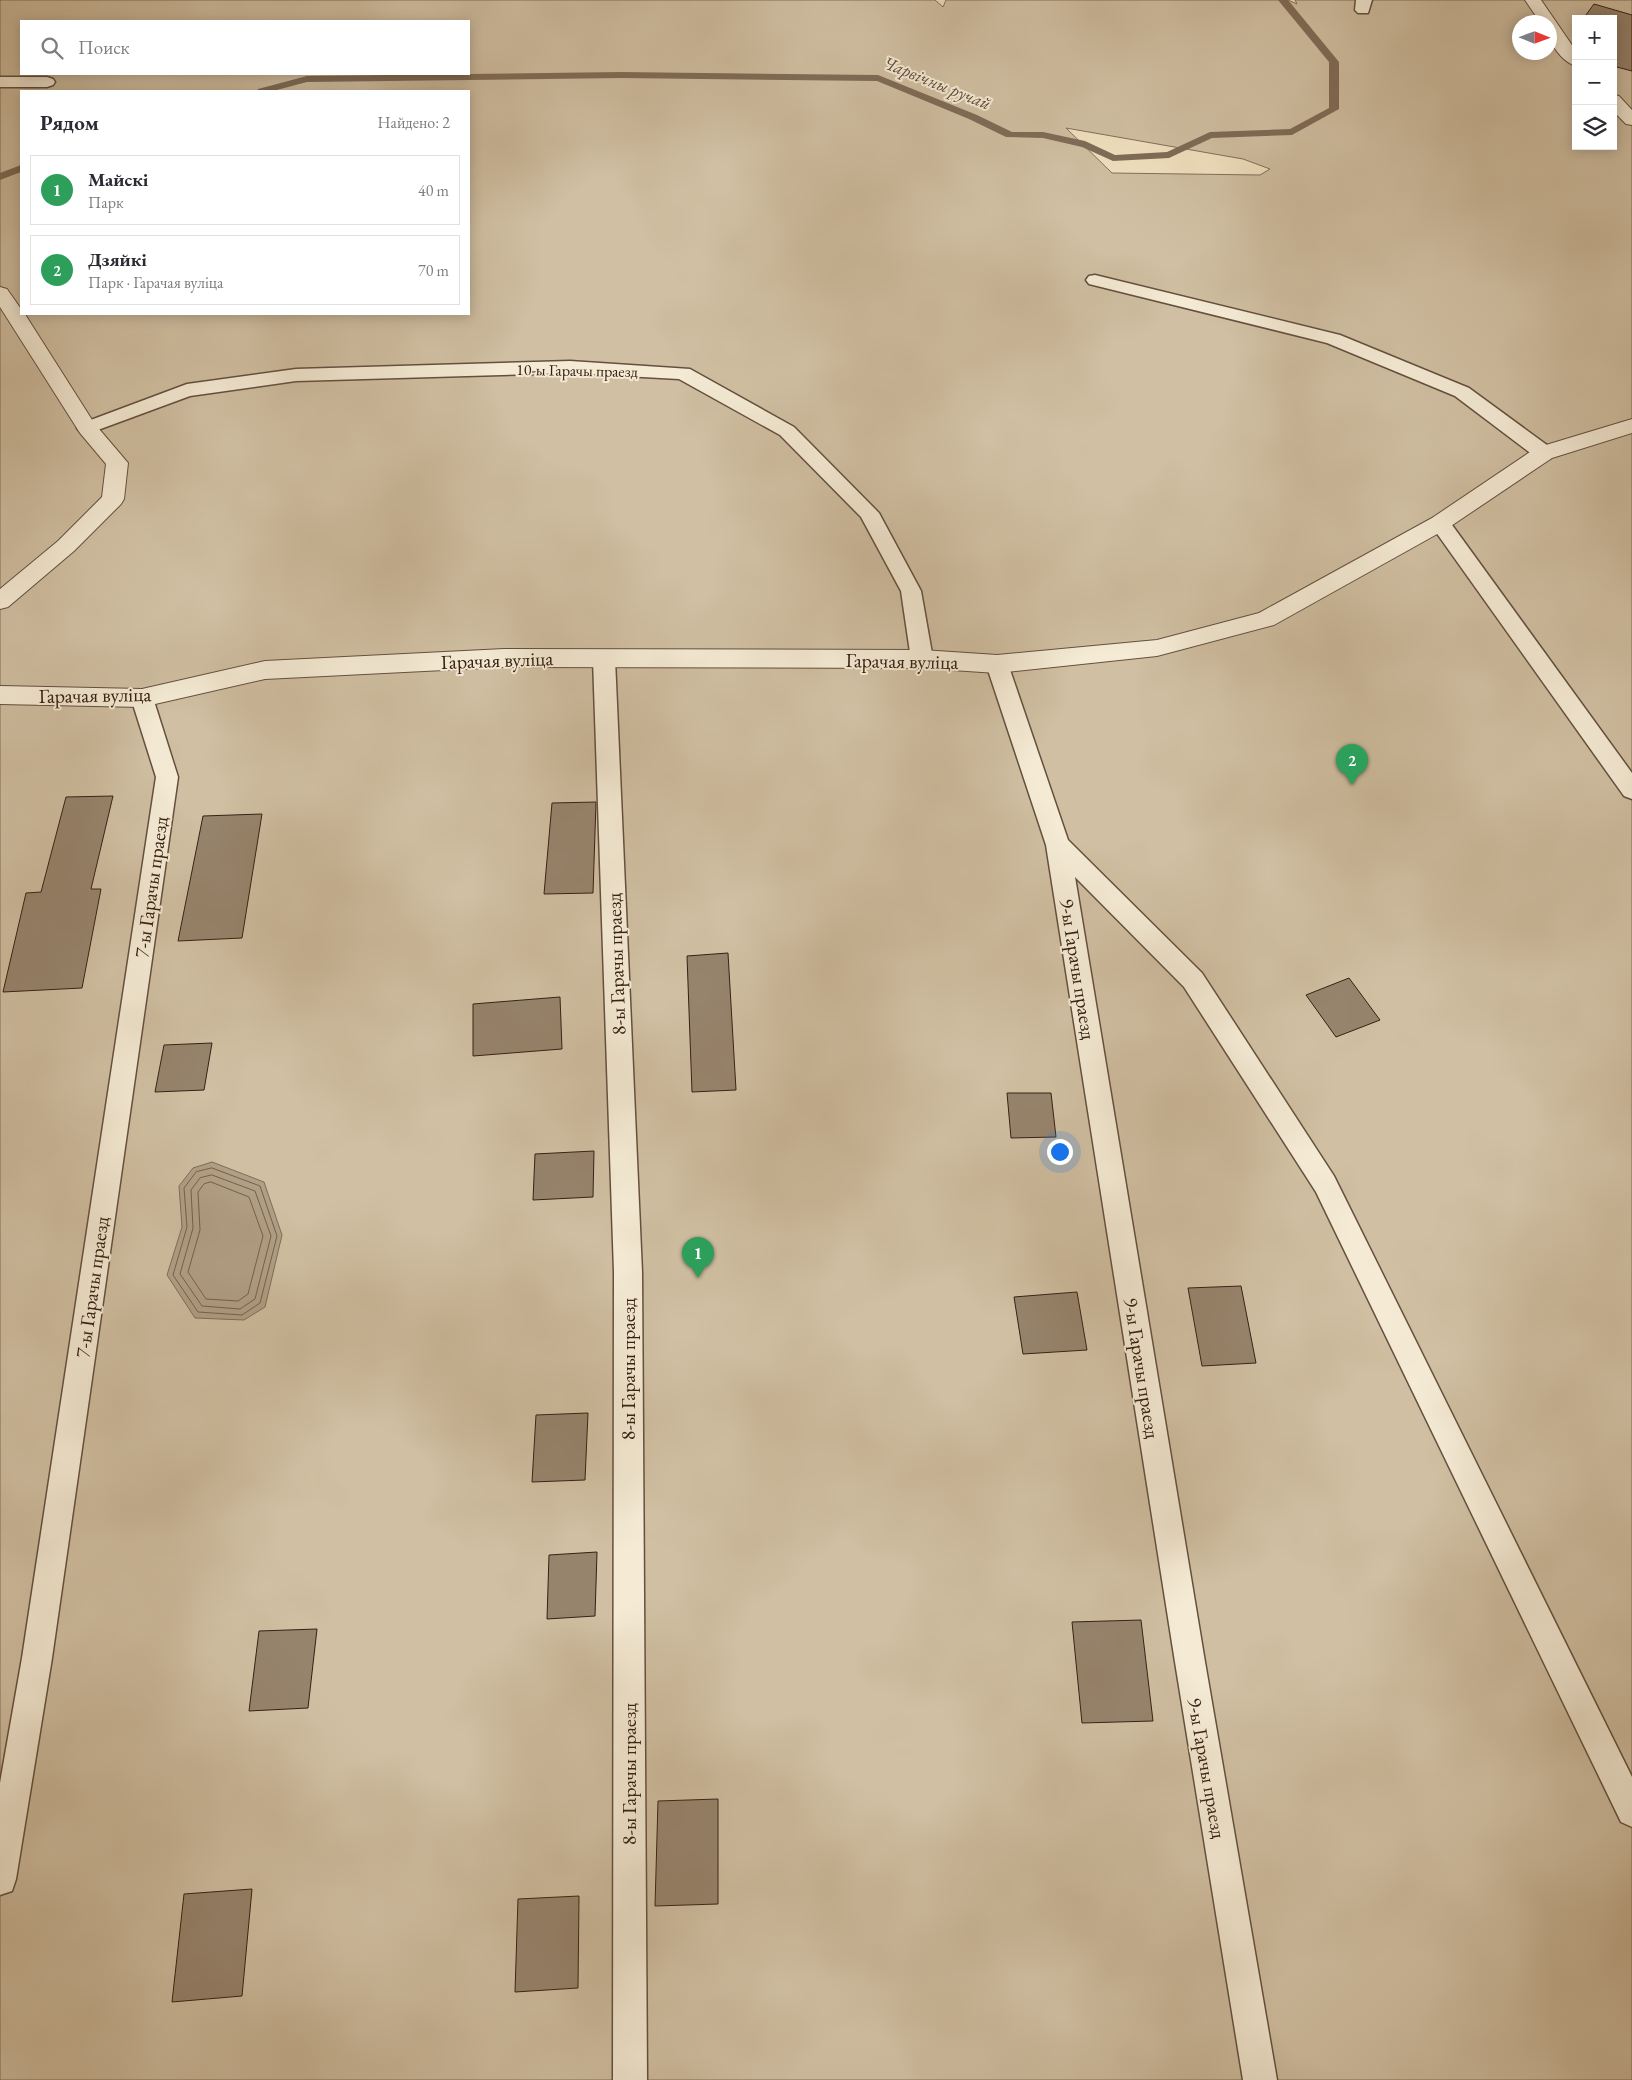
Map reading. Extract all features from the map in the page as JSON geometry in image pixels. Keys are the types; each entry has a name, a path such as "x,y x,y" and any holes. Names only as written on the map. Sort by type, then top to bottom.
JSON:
{"street":[{"path":"1533,0 1543,15"},
{"path":"1557,37 1566,51 1575,60"},
{"path":"1617,104 1632,120"},
{"path":"0,293 87,428 117,462 113,499 66,546 0,601"},
{"name":"Гарачая вуліца","path":"0,695 142,698 265,670 504,658 922,659 997,664 1157,648 1266,619 1440,523 1544,453 1632,426"}],"lane":[{"path":"0,82 47,82"},
{"path":"1095,280 1333,339 1462,392 1544,453"},
{"name":"10-ы Гарачы праезд","path":"87,428 187,390 296,375 570,367 683,373 787,432 869,513 911,591 922,659"},
{"path":"1440,523 1632,790"},
{"name":"8-ы Гарачы праезд","path":"604,659 628,1272 630,2080"},
{"name":"9-ы Гарачы праезд","path":"997,664 1058,845 1186,1642 1260,2080"},
{"name":"7-ы Гарачы праезд","path":"0,1879 38,1648 167,777 142,698"},
{"path":"1058,845 1194,980 1325,1184 1632,1811"}],"shaded area":[{"path":"0,0 935,0 943,7 946,0 1288,0 1297,4 1295,0 1632,0 1632,2080 0,2080","holes":["1066,128 1243,159 1270,169 1260,175 1112,173"]}],"water":[{"path":"212,1162 264,1182 282,1235 265,1307 244,1320 195,1318 167,1275 182,1227 179,1186 193,1168"}],"building":[{"path":"1594,4 1632,15 1632,71 1617,67 1617,15 1586,15"},
{"path":"113,796 91,889 101,889 82,988 3,992 26,893 41,892 66,797"},
{"path":"596,802 593,893 544,894 552,803"},
{"path":"262,814 242,938 178,941 203,816"},
{"path":"728,953 736,1090 692,1092 687,956"},
{"path":"1349,978 1380,1020 1336,1037 1306,995"},
{"path":"560,997 562,1049 473,1056 473,1004"},
{"path":"212,1043 204,1090 155,1092 164,1045"},
{"path":"1007,1093 1051,1093 1056,1137 1011,1138"},
{"path":"594,1151 593,1197 533,1200 535,1154"},
{"path":"1241,1286 1256,1363 1202,1366 1188,1288"},
{"path":"1077,1292 1087,1350 1023,1354 1014,1297"},
{"path":"588,1413 585,1480 532,1482 536,1415"},
{"path":"597,1552 595,1616 547,1619 549,1555"},
{"path":"1141,1620 1153,1721 1082,1723 1072,1622"},
{"path":"317,1629 308,1708 249,1711 259,1631"},
{"path":"718,1799 718,1904 655,1906 658,1801"},
{"path":"252,1889 242,1996 172,2002 184,1894"},
{"path":"579,1896 578,1988 515,1992 518,1899"}],"waterway":[{"name":"Чарвічны ручай","path":"266,90 307,79 621,75 878,78 973,117 1010,135 1043,135 1085,144 1113,158 1169,155 1210,135 1292,132 1334,109 1334,62 1283,0"},
{"name":"Чарвічны ручай","path":"0,177 20,168"}],"place":[{"name":"Дзяйкі","path":"1352,785"},
{"name":"Майскі","path":"698,1278"}]}
